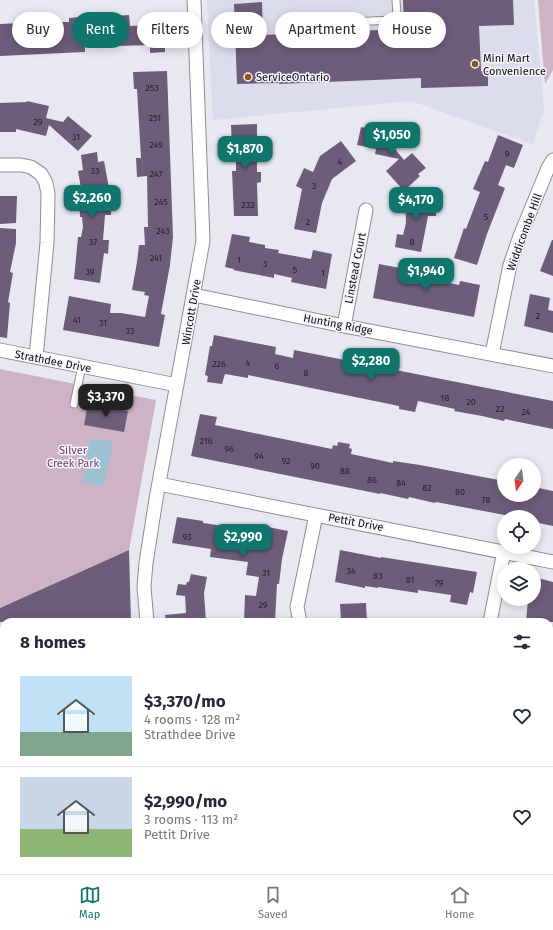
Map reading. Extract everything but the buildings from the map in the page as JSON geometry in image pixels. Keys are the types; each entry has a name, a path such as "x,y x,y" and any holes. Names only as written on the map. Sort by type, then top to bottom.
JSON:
{"street":[{"name":"Wincott Drive","path":"147,618 144,587 146,563 159,484 204,241 194,0"},
{"name":"Widdicombe Hill","path":"492,354 510,265 520,236 548,168 553,160"},
{"path":"0,165 21,165 31,167 41,174 46,183 48,194 47,243 36,357"},
{"name":"Linstead Court","path":"344,326 366,210"},
{"name":"Hunting Ridge","path":"194,295 344,326 553,366"},
{"name":"Strathdee Drive","path":"0,350 177,385"},
{"name":"Pettit Drive","path":"159,484 497,550"},
{"path":"299,618 297,607 316,515"},
{"path":"491,618 503,554"},
{"name":"Pettit Drive","path":"517,554 553,562"}],"lane":[{"path":"370,21 394,20 397,16 396,0"},
{"path":"74,404 82,366"}],"shaded area":[{"path":"207,0 534,0 544,109 533,144 411,101 213,120"}],"green space":[{"path":"538,0 553,0 553,70 545,84"},
{"name":"Silver Creek Park","path":"0,369 156,400 129,550 0,608"}],"water":[{"path":"91,438 113,442 104,486 82,482"}],"place":[{"name":"Mini Mart Convenience","path":"475,64"},
{"name":"ServiceOntario","path":"248,77"}]}
